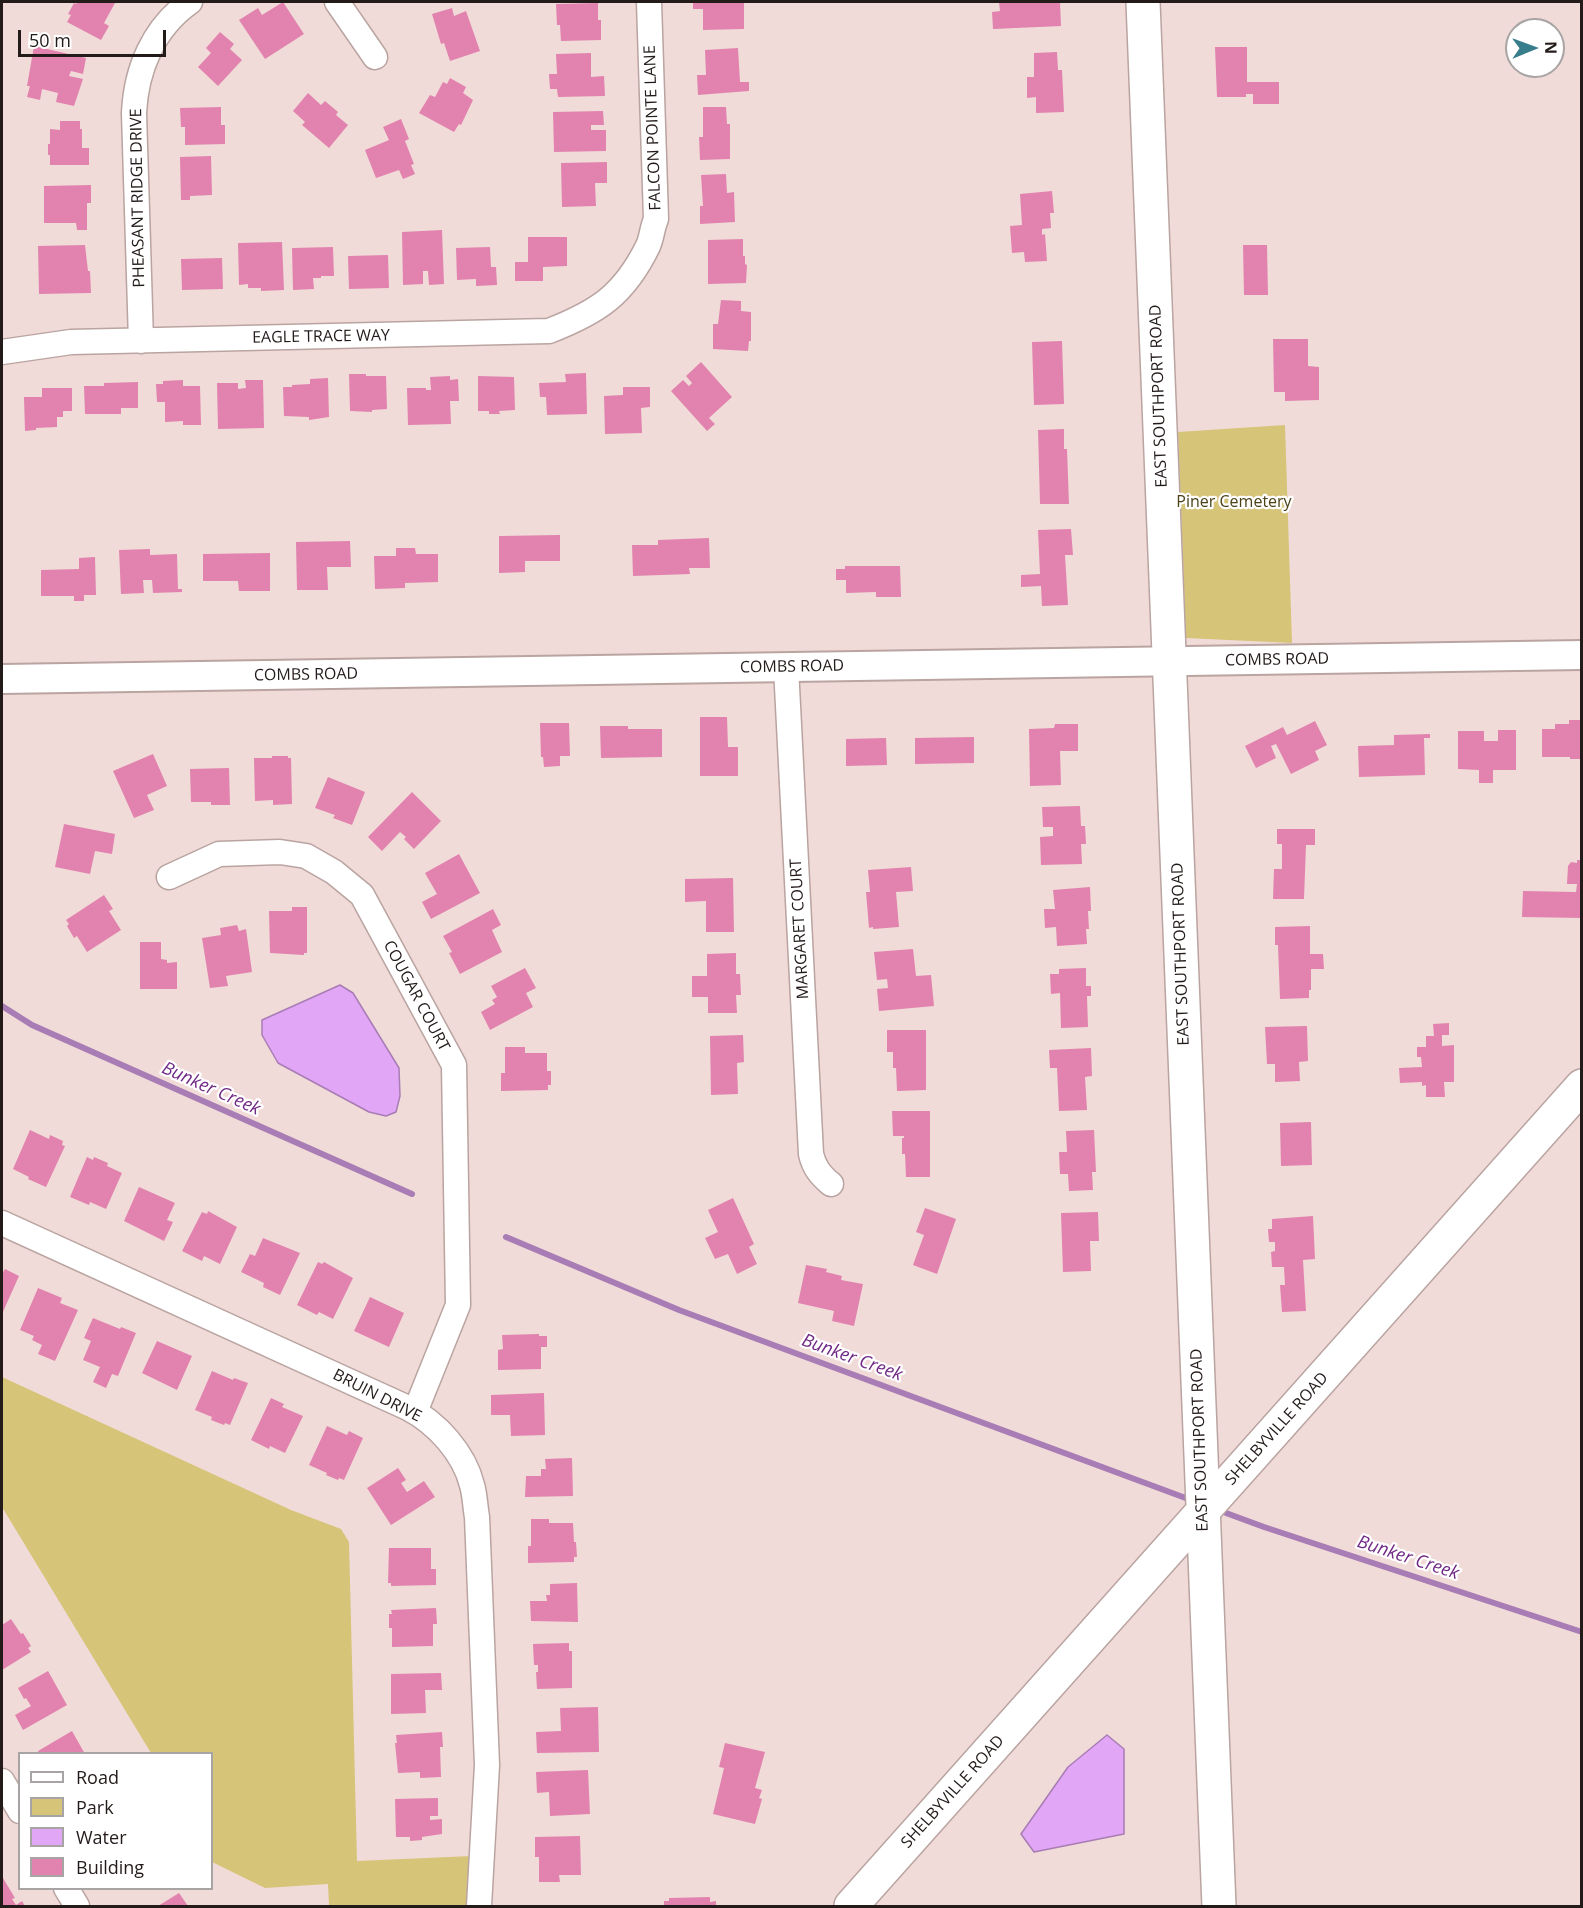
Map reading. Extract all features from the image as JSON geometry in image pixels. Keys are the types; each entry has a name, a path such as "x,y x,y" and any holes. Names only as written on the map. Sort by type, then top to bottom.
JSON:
{"main road":[{"name":"EAST SOUTHPORT ROAD","path":"1143,2 1219,1906"},
{"name":"SHELBYVILLE ROAD","path":"851,1906 1581,1086"}],"street":[{"name":"PHEASANT RIDGE DRIVE","path":"141,341 134,113 136,90 143,63 150,48 163,27 190,2"},
{"path":"338,2 375,57"},
{"name":"FALCON POINTE LANE","path":"626,284 649,243 656,219 649,2"},
{"name":"EAGLE TRACE WAY","path":"2,352 65,343 549,332 574,322 602,306 626,284"},
{"name":"COMBS ROAD","path":"2,679 1581,655"},
{"name":"MARGARET COURT","path":"786,667 812,1154 813,1162 819,1173 831,1184"},
{"name":"COUGAR COURT","path":"169,877 219,854 280,852 306,856 334,872 362,895 454,1065 458,1305 415,1412"},
{"name":"BRUIN DRIVE","path":"2,1223 415,1412 436,1427 461,1457 472,1484 477,1517 488,1765 479,1906"},
{"path":"2,1781 18,1808"},
{"path":"67,1890 77,1906"}],"green space":[{"name":"Piner Cemetery","path":"1285,425 1292,643 1186,638 1178,432"},
{"path":"2,1377 291,1510 341,1529 349,1542 357,1861 472,1856 471,1906 329,1906 328,1884 265,1888 213,1862 213,1752 150,1752 2,1507"}],"water":[{"path":"340,985 353,993 399,1068 400,1096 396,1112 386,1116 369,1112 278,1063 262,1035 262,1020"},
{"path":"1107,1735 1124,1749 1124,1834 1034,1852 1021,1834 1068,1767"}],"building":[{"path":"283,2 304,34 265,59 239,20 258,8 262,15"},
{"path":"693,2 744,2 744,29 703,30 703,9 693,9"},
{"path":"999,2 1060,2 1061,26 993,29 992,12 1000,11"},
{"path":"74,3 115,3 104,23 109,26 101,40 67,22 71,15 68,14"},
{"path":"598,3 601,40 561,41 560,25 557,25 556,4"},
{"path":"452,8 454,16 466,11 480,51 450,61 444,43 441,44 432,14"},
{"path":"220,32 234,44 230,49 242,60 218,86 198,67 211,53 206,48"},
{"path":"34,46 86,58 83,74 71,71 69,76 83,79 74,106 56,102 58,93 42,89 40,100 27,97"},
{"path":"1215,47 1247,47 1247,82 1279,82 1279,104 1253,104 1253,94 1246,94 1246,97 1217,97"},
{"path":"738,48 740,82 749,82 749,91 698,95 697,75 706,75 705,50"},
{"path":"1057,52 1058,70 1062,70 1064,112 1036,113 1036,97 1027,98 1027,77 1034,77 1034,53"},
{"path":"591,53 591,77 604,76 605,96 558,97 557,89 550,89 549,74 557,74 556,54"},
{"path":"450,78 466,87 463,93 473,100 461,125 459,124 454,132 419,113 430,95 435,97 443,82 447,84"},
{"path":"308,93 321,105 325,101 348,125 329,148 302,125 305,122 293,111"},
{"path":"221,107 221,125 225,125 225,144 185,145 185,127 181,127 180,108"},
{"path":"703,107 726,107 727,124 730,124 730,159 700,160 699,137 703,137"},
{"path":"603,111 604,125 591,125 591,130 606,130 606,151 554,152 553,112"},
{"path":"401,119 409,139 405,141 414,164 411,165 415,174 403,179 399,170 376,178 365,150 389,140 383,127"},
{"path":"60,121 80,121 82,148 89,148 89,165 50,165 48,144 50,144 50,129 60,130"},
{"path":"211,156 212,195 190,196 190,200 181,200 180,157"},
{"path":"607,162 607,183 595,183 596,206 562,207 561,163"},
{"path":"726,174 727,193 734,192 735,222 700,224 700,206 703,206 701,175"},
{"path":"91,185 91,203 87,203 87,230 77,230 76,223 44,223 44,186"},
{"path":"1052,191 1054,213 1050,213 1051,228 1042,229 1042,235 1045,234 1047,261 1025,262 1024,252 1012,253 1010,226 1022,225 1020,194"},
{"path":"442,230 444,284 429,285 428,271 423,271 423,284 403,285 402,232"},
{"path":"528,237 567,237 567,266 543,267 543,281 515,281 515,262 528,262"},
{"path":"743,239 743,256 745,256 747,265 746,283 708,284 708,240"},
{"path":"282,242 284,290 261,291 261,288 248,288 248,284 239,285 238,243"},
{"path":"85,245 91,293 39,294 38,246"},
{"path":"1243,245 1267,245 1268,295 1244,295"},
{"path":"333,247 334,276 313,278 314,289 293,290 292,248"},
{"path":"490,247 491,267 496,267 497,285 476,286 476,279 457,280 456,248"},
{"path":"388,255 389,288 349,289 348,256"},
{"path":"222,258 223,289 182,290 181,259"},
{"path":"721,300 741,301 741,311 751,312 751,341 749,341 748,351 713,349 713,324 718,324"},
{"path":"1273,339 1308,339 1308,366 1319,367 1319,400 1285,401 1285,392 1274,392"},
{"path":"1062,341 1064,404 1034,405 1032,342"},
{"path":"701,362 732,397 709,418 715,424 707,431 671,391 683,380 689,386 692,383 686,376"},
{"path":"586,373 587,414 547,415 546,397 540,397 539,383 566,382 565,374"},
{"path":"349,374 386,376 387,409 372,410 372,412 350,411"},
{"path":"450,376 450,380 458,379 459,401 450,401 451,424 408,425 407,388 431,390 430,377"},
{"path":"478,376 514,377 515,410 499,411 500,414 478,411"},
{"path":"328,378 329,417 309,420 309,417 284,416 283,387 310,384 310,379"},
{"path":"183,380 183,386 200,386 201,425 183,425 183,421 165,422 165,402 157,402 156,384 163,384 163,381"},
{"path":"245,380 263,380 264,428 218,429 217,383 238,383 238,389 246,388"},
{"path":"138,382 138,408 121,408 121,414 85,414 84,386"},
{"path":"623,387 650,387 650,407 641,408 642,433 605,434 604,396 623,395"},
{"path":"42,388 72,388 72,411 63,411 63,417 57,417 57,427 25,431 24,397 42,397"},
{"path":"1064,429 1069,504 1040,504 1038,430"},
{"path":"1071,529 1073,555 1065,555 1068,605 1042,606 1041,586 1021,587 1021,575 1040,574 1038,530"},
{"path":"560,535 560,561 525,561 525,572 499,573 499,536"},
{"path":"709,538 710,568 689,568 690,574 633,576 632,545 658,545 658,540"},
{"path":"350,541 351,567 327,567 328,590 297,590 296,542"},
{"path":"396,548 415,548 416,554 438,554 438,582 405,583 405,588 375,589 374,556 396,556"},
{"path":"150,549 150,555 177,554 178,589 182,589 182,592 153,593 152,580 143,580 144,593 121,594 119,550"},
{"path":"270,553 270,591 239,591 238,581 203,581 203,554"},
{"path":"95,557 96,595 84,595 84,601 74,601 74,596 41,596 41,570 79,569 79,558"},
{"path":"845,566 900,566 901,597 876,597 876,592 846,593 846,580 836,580 836,569 845,569"},
{"path":"700,717 727,717 728,747 738,747 738,776 700,776"},
{"path":"1569,720 1582,720 1582,759 1542,757 1542,729 1555,729 1555,724 1569,724"},
{"path":"1315,721 1327,745 1315,751 1319,760 1291,774 1276,744 1271,746 1276,758 1256,768 1245,746 1283,727 1287,735"},
{"path":"540,723 569,723 570,756 560,756 560,766 544,767 543,757 541,757"},
{"path":"1055,724 1078,724 1078,751 1060,751 1061,785 1030,786 1029,729 1054,728"},
{"path":"600,726 662,729 662,757 601,758"},
{"path":"1498,730 1516,730 1516,770 1493,770 1493,783 1479,783 1479,770 1458,769 1458,731 1484,731 1484,741 1498,741"},
{"path":"1430,734 1430,738 1424,738 1425,775 1359,777 1358,746 1394,745 1394,735"},
{"path":"974,737 974,763 915,764 915,738"},
{"path":"886,738 887,765 846,766 846,739"},
{"path":"153,754 167,786 147,795 154,810 134,818 113,771"},
{"path":"272,756 291,758 292,804 273,805 273,800 255,801 254,758 272,758"},
{"path":"229,768 230,805 191,802 190,769"},
{"path":"328,777 365,792 352,825 333,818 335,815 315,808"},
{"path":"412,792 441,821 414,849 400,832 382,851 368,837"},
{"path":"1080,806 1081,826 1085,826 1086,844 1081,844 1082,864 1041,865 1040,837 1053,836 1053,827 1043,827 1042,807"},
{"path":"64,824 115,834 112,854 95,851 90,874 55,867"},
{"path":"1277,829 1315,829 1315,845 1306,845 1304,899 1273,899 1274,869 1282,869 1282,844 1277,844"},
{"path":"459,854 480,893 431,919 422,902 437,894 425,873"},
{"path":"1577,860 1582,860 1582,918 1522,917 1523,891 1576,892 1577,884 1567,884 1568,866 1571,862 1577,863"},
{"path":"911,867 913,891 896,892 899,927 869,928 866,892 870,892 868,870"},
{"path":"733,878 734,932 706,932 706,901 685,902 685,879"},
{"path":"1090,887 1091,911 1088,911 1087,944 1057,946 1056,927 1045,928 1044,909 1055,909 1053,890"},
{"path":"104,895 113,909 109,911 121,930 87,952 77,936 74,938 66,920"},
{"path":"292,907 307,907 307,953 304,955 270,953 269,911 292,911"},
{"path":"493,909 501,925 492,930 502,952 460,974 443,936"},
{"path":"237,925 239,931 246,929 252,972 226,976 228,986 210,988 202,938 221,935 220,928"},
{"path":"1310,926 1310,954 1323,954 1324,969 1311,969 1309,998 1280,999 1275,927"},
{"path":"140,942 161,942 161,959 167,960 167,963 177,962 177,989 140,989"},
{"path":"913,949 916,976 931,975 934,1006 879,1011 877,989 888,988 887,979 877,980 874,952"},
{"path":"736,953 736,974 740,974 741,995 736,995 737,1013 708,1013 708,997 692,997 692,976 707,976 707,954"},
{"path":"525,968 536,988 526,993 533,1007 490,1030 481,1012 495,1004 492,1000 497,997 491,986"},
{"path":"1086,968 1086,986 1091,986 1091,996 1087,996 1088,1027 1061,1028 1060,993 1051,994 1050,974 1059,974 1059,969"},
{"path":"1449,1023 1449,1035 1442,1035 1442,1046 1454,1045 1454,1082 1444,1082 1445,1097 1426,1097 1426,1085 1422,1086 1422,1082 1400,1083 1399,1068 1422,1067 1421,1057 1417,1057 1417,1047 1426,1047 1426,1036 1434,1036 1433,1024"},
{"path":"1307,1026 1308,1061 1299,1062 1300,1081 1275,1082 1275,1064 1267,1064 1265,1027"},
{"path":"887,1030 926,1030 926,1090 897,1091 893,1052 887,1052"},
{"path":"743,1035 744,1062 737,1063 738,1094 711,1095 710,1036"},
{"path":"505,1047 525,1047 525,1053 547,1053 547,1071 551,1071 551,1085 548,1085 548,1090 501,1091 501,1073 505,1073"},
{"path":"1091,1048 1092,1076 1085,1077 1087,1110 1059,1111 1057,1068 1050,1068 1049,1050"},
{"path":"892,1111 930,1111 930,1177 906,1177 905,1154 902,1154 904,1136 893,1136"},
{"path":"1311,1122 1312,1165 1281,1166 1280,1123"},
{"path":"30,1130 49,1139 50,1135 63,1141 62,1145 65,1146 46,1187 13,1169"},
{"path":"1094,1130 1096,1172 1092,1172 1093,1190 1069,1191 1068,1174 1060,1174 1059,1152 1067,1152 1066,1131"},
{"path":"87,1157 93,1160 94,1157 108,1163 107,1166 122,1173 106,1209 70,1197"},
{"path":"139,1187 175,1203 167,1220 173,1222 164,1241 124,1221"},
{"path":"733,1198 754,1244 749,1247 757,1264 737,1274 728,1254 715,1259 705,1238 718,1232 708,1210"},
{"path":"925,1208 956,1219 937,1274 913,1265 924,1235 916,1232"},
{"path":"208,1211 237,1227 220,1264 204,1256 202,1261 182,1251 202,1212 207,1214"},
{"path":"1098,1212 1099,1241 1090,1241 1091,1271 1063,1272 1061,1213"},
{"path":"1313,1216 1315,1259 1303,1260 1306,1311 1282,1312 1280,1285 1285,1285 1284,1267 1272,1267 1271,1252 1275,1251 1275,1242 1269,1242 1268,1229 1272,1229 1272,1219"},
{"path":"263,1238 300,1253 280,1295 263,1287 264,1283 241,1272 250,1254 255,1256"},
{"path":"318,1262 322,1264 324,1262 353,1278 333,1319 319,1312 317,1315 297,1305"},
{"path":"806,1265 827,1269 826,1272 842,1276 841,1280 863,1284 854,1326 832,1321 834,1311 798,1303"},
{"path":"5,1269 19,1276 2,1314 2,1274"},
{"path":"38,1288 62,1298 60,1303 78,1310 55,1361 38,1354 42,1345 32,1340 34,1336 20,1330"},
{"path":"370,1297 404,1313 389,1347 354,1331"},
{"path":"93,1318 136,1333 118,1376 112,1374 106,1388 93,1382 100,1367 83,1360 91,1341 84,1338"},
{"path":"539,1334 539,1336 547,1336 547,1347 541,1347 541,1369 498,1370 498,1350 503,1349 502,1335"},
{"path":"157,1341 192,1356 177,1390 142,1373"},
{"path":"212,1371 233,1380 234,1378 248,1383 230,1425 211,1420 212,1417 195,1410"},
{"path":"544,1393 545,1435 511,1436 510,1415 491,1415 491,1395"},
{"path":"271,1398 284,1404 282,1407 303,1416 285,1453 270,1446 269,1449 251,1440"},
{"path":"327,1426 347,1435 349,1431 363,1438 344,1480 326,1475 327,1473 309,1465"},
{"path":"572,1458 573,1496 525,1497 526,1476 541,1476 541,1469 546,1469 545,1459"},
{"path":"398,1468 406,1480 401,1483 407,1492 424,1481 435,1497 391,1525 367,1488"},
{"path":"531,1519 549,1519 549,1523 573,1523 577,1557 574,1557 574,1562 528,1563 528,1546 531,1546"},
{"path":"389,1548 431,1548 431,1569 436,1569 436,1585 391,1586 391,1583 388,1583"},
{"path":"577,1583 578,1622 531,1621 530,1601 547,1601 546,1595 550,1595 550,1584"},
{"path":"436,1608 437,1624 433,1624 433,1646 392,1647 392,1628 389,1628 391,1610"},
{"path":"11,1619 31,1646 28,1648 31,1652 2,1670 2,1625"},
{"path":"569,1643 569,1651 572,1651 572,1688 537,1689 538,1665 534,1665 533,1644"},
{"path":"48,1671 67,1705 23,1730 15,1715 31,1706 18,1688"},
{"path":"441,1673 442,1690 425,1690 426,1713 391,1714 391,1674"},
{"path":"598,1707 599,1752 537,1753 536,1732 561,1731 560,1708"},
{"path":"72,1731 84,1752 38,1752"},
{"path":"442,1732 441,1777 420,1778 420,1772 398,1773 396,1735"},
{"path":"725,1743 765,1752 755,1788 762,1790 759,1798 762,1799 755,1824 713,1814 724,1768 719,1767"},
{"path":"588,1770 590,1814 550,1816 549,1792 537,1793 536,1772"},
{"path":"438,1798 438,1816 430,1816 430,1820 442,1819 442,1834 410,1841 410,1837 396,1837 395,1799"},
{"path":"580,1836 581,1875 559,1875 560,1882 539,1882 539,1857 535,1857 535,1837"},
{"path":"3,1878 15,1898 12,1899 16,1905 22,1901 25,1906 2,1906"},
{"path":"179,1893 188,1906 158,1906"},
{"path":"710,1897 710,1902 716,1901 716,1906 664,1906 664,1901 669,1901 669,1898"}],"waterway":[{"name":"Bunker Creek","path":"2,1006 32,1025 412,1194"},
{"name":"Bunker Creek","path":"506,1237 679,1310 1191,1500"},
{"name":"Bunker Creek","path":"1226,1513 1582,1632"}]}
